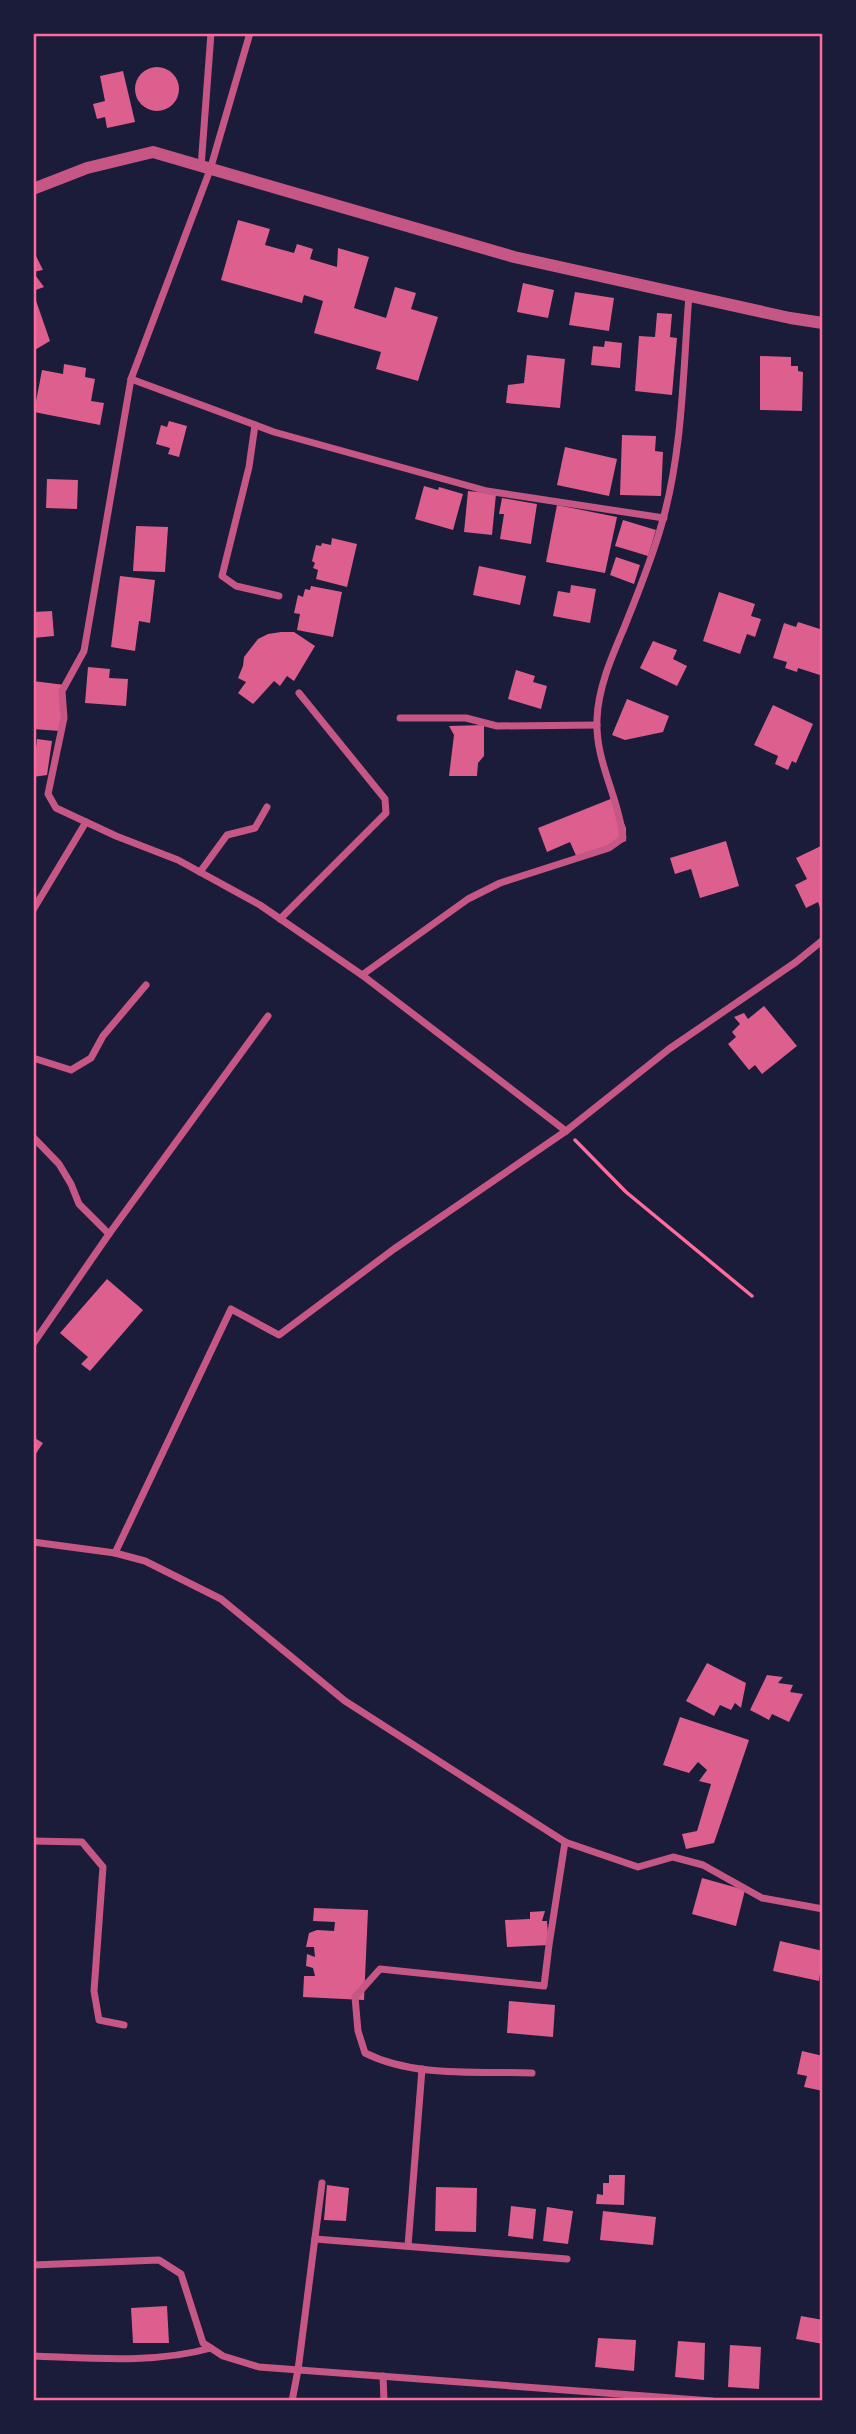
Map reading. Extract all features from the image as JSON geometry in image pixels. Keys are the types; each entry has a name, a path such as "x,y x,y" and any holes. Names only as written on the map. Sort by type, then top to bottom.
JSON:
{"street":[{"path":"205,168 211,33"},
{"path":"250,33 131,379 83,651 62,691 64,718 48,794 56,808 116,836 178,859 280,919 362,975 566,1131"},
{"path":"33,189 87,168 153,152 514,257 823,323"},
{"path":"362,975 468,899 500,883 609,848 623,838 621,819 600,758 597,725 607,668 653,555 664,519 677,443 689,295"},
{"path":"131,379 274,432 486,491 664,519"},
{"path":"255,425 249,467 222,576 236,586 279,596"},
{"path":"280,919 386,813 385,799 299,693"},
{"path":"400,718 466,718 498,726 597,725"},
{"path":"200,872 227,835 255,828 267,807"},
{"path":"33,911 86,822"},
{"path":"115,1553 231,1309 279,1335 394,1249 566,1131 669,1049 823,940"},
{"path":"33,1058 71,1070 91,1058 103,1036 146,985"},
{"path":"33,1344 109,1234 268,1016"},
{"path":"33,1137 59,1164 79,1205 109,1234"},
{"path":"33,1542 115,1553 145,1561 221,1599 345,1701 565,1842 638,1867 673,1857 703,1865 762,1898 823,1909"},
{"path":"33,1841 82,1842 103,1867 94,1991 99,2020 124,2025"},
{"path":"532,2073 422,2069 385,2063 365,2053 358,2031 355,1997 380,1969 544,1986 565,1842"},
{"path":"408,2246 419,2137 422,2069"},
{"path":"292,2401 322,2183"},
{"path":"315,2239 567,2259"},
{"path":"33,2265 159,2260 181,2274 203,2343 223,2356 260,2367 712,2401"},
{"path":"33,2356 119,2358 187,2355 211,2348"},
{"path":"383,2376 384,2401"}],"path":[{"path":"566,1131 626,1192 752,1296"}],"building":[{"path":"157,67 172,74 179,89 172,104 157,111 142,104 135,89 142,74"},
{"path":"123,71 135,122 107,128 105,117 97,119 93,104 105,101 100,76"},
{"path":"238,220 270,229 265,245 294,253 297,244 313,249 310,259 337,267 338,248 369,257 354,308 386,318 395,287 416,293 411,309 438,317 418,381 376,369 381,352 314,333 323,301 304,295 302,303 221,280"},
{"path":"33,250 43,270 33,272"},
{"path":"33,272 44,287 33,291"},
{"path":"523,283 554,290 548,318 517,312"},
{"path":"33,292 50,341 33,351"},
{"path":"575,292 614,298 609,331 569,325"},
{"path":"657,313 672,314 670,337 677,338 672,395 635,391 639,336 655,337"},
{"path":"605,341 622,343 620,368 591,365 593,346 604,347"},
{"path":"527,355 565,359 560,408 506,403 508,385 524,383"},
{"path":"760,356 791,357 791,366 798,366 798,371 803,372 802,411 760,410"},
{"path":"64,364 86,368 85,377 95,379 91,401 104,403 100,425 34,412 42,370 63,374"},
{"path":"169,421 187,426 179,457 168,454 170,448 156,444 161,425 167,427"},
{"path":"622,435 656,436 655,451 663,452 661,496 620,495"},
{"path":"565,447 617,459 609,496 557,485"},
{"path":"47,479 78,480 77,509 46,508"},
{"path":"424,486 463,494 453,530 415,519"},
{"path":"468,491 496,494 492,535 464,532"},
{"path":"502,498 537,504 531,544 500,539 504,514 499,514"},
{"path":"557,505 617,517 605,573 546,562"},
{"path":"623,520 656,530 648,556 615,546"},
{"path":"136,526 168,527 165,572 133,571"},
{"path":"332,538 357,544 347,587 316,579 318,570 313,568 315,563 312,561 316,545 331,545"},
{"path":"616,557 640,565 634,584 610,575"},
{"path":"479,566 526,576 520,605 473,595"},
{"path":"120,576 155,580 150,623 139,621 135,651 111,647"},
{"path":"571,585 596,589 590,623 553,616 558,591 570,593"},
{"path":"311,586 342,592 333,637 297,630 300,614 294,613 298,595 303,597 305,589 310,590"},
{"path":"719,592 755,604 751,616 761,619 755,637 747,634 740,654 703,641"},
{"path":"52,611 54,636 33,638 33,612"},
{"path":"798,622 823,630 823,676 798,668 797,672 785,668 787,662 773,658 784,623 796,627"},
{"path":"281,632 294,632 315,646 294,681 287,676 280,686 274,681 253,704 238,693 246,682 238,678 244,657 258,639"},
{"path":"653,641 677,650 673,659 687,666 677,686 640,668"},
{"path":"88,667 110,669 109,678 128,679 126,706 85,703"},
{"path":"516,670 535,676 533,682 547,686 541,709 508,699"},
{"path":"33,681 65,685 60,731 33,729"},
{"path":"627,699 669,716 663,732 625,740 612,735"},
{"path":"773,705 813,724 796,763 792,761 788,770 775,764 778,756 754,745"},
{"path":"484,725 484,756 478,763 477,776 449,776 454,735 449,726"},
{"path":"37,739 52,741 47,775 33,777"},
{"path":"613,798 626,828 626,841 578,860 570,842 547,852 538,828"},
{"path":"726,841 739,886 700,898 691,869 675,874 670,858"},
{"path":"823,845 823,905 820,908 818,902 806,908 795,885 807,879 796,858"},
{"path":"764,1006 797,1046 762,1074 755,1065 749,1070 728,1044 736,1037 732,1032 740,1024 734,1017 744,1013 748,1019"},
{"path":"107,1279 143,1310 90,1371 81,1364 88,1357 60,1333"},
{"path":"33,1437 43,1443 33,1458"},
{"path":"707,1663 746,1683 741,1708 735,1703 731,1710 720,1705 714,1716 686,1701"},
{"path":"767,1675 783,1677 778,1683 793,1685 790,1692 803,1694 789,1722 772,1714 769,1720 750,1710"},
{"path":"680,1717 749,1740 714,1843 686,1849 682,1834 697,1831 711,1784 699,1781 707,1770 698,1762 689,1773 663,1765"},
{"path":"702,1878 745,1890 736,1926 692,1914"},
{"path":"314,1908 368,1910 364,2000 303,1997 304,1976 315,1976 313,1968 306,1966 307,1954 315,1957 314,1947 306,1947 309,1933 317,1930 334,1931 335,1922 313,1921"},
{"path":"545,1911 542,1921 547,1921 549,1945 507,1947 505,1920 530,1919 530,1912"},
{"path":"780,1941 823,1951 819,1981 773,1971"},
{"path":"509,2001 555,2005 553,2037 507,2033"},
{"path":"802,2051 823,2056 823,2091 804,2087 807,2076 797,2074"},
{"path":"609,2175 625,2175 624,2205 596,2204 597,2194 603,2195 603,2183 609,2183"},
{"path":"327,2185 349,2188 346,2221 324,2220"},
{"path":"436,2187 477,2188 476,2232 435,2231"},
{"path":"511,2206 536,2209 533,2239 508,2236"},
{"path":"547,2207 573,2211 568,2244 543,2241"},
{"path":"603,2211 656,2217 653,2245 600,2240"},
{"path":"167,2306 169,2343 133,2343 131,2308"},
{"path":"801,2316 823,2320 823,2344 796,2339"},
{"path":"598,2338 636,2340 634,2371 595,2367"},
{"path":"678,2341 705,2343 704,2380 675,2377"},
{"path":"730,2345 761,2347 759,2389 728,2387"}]}
